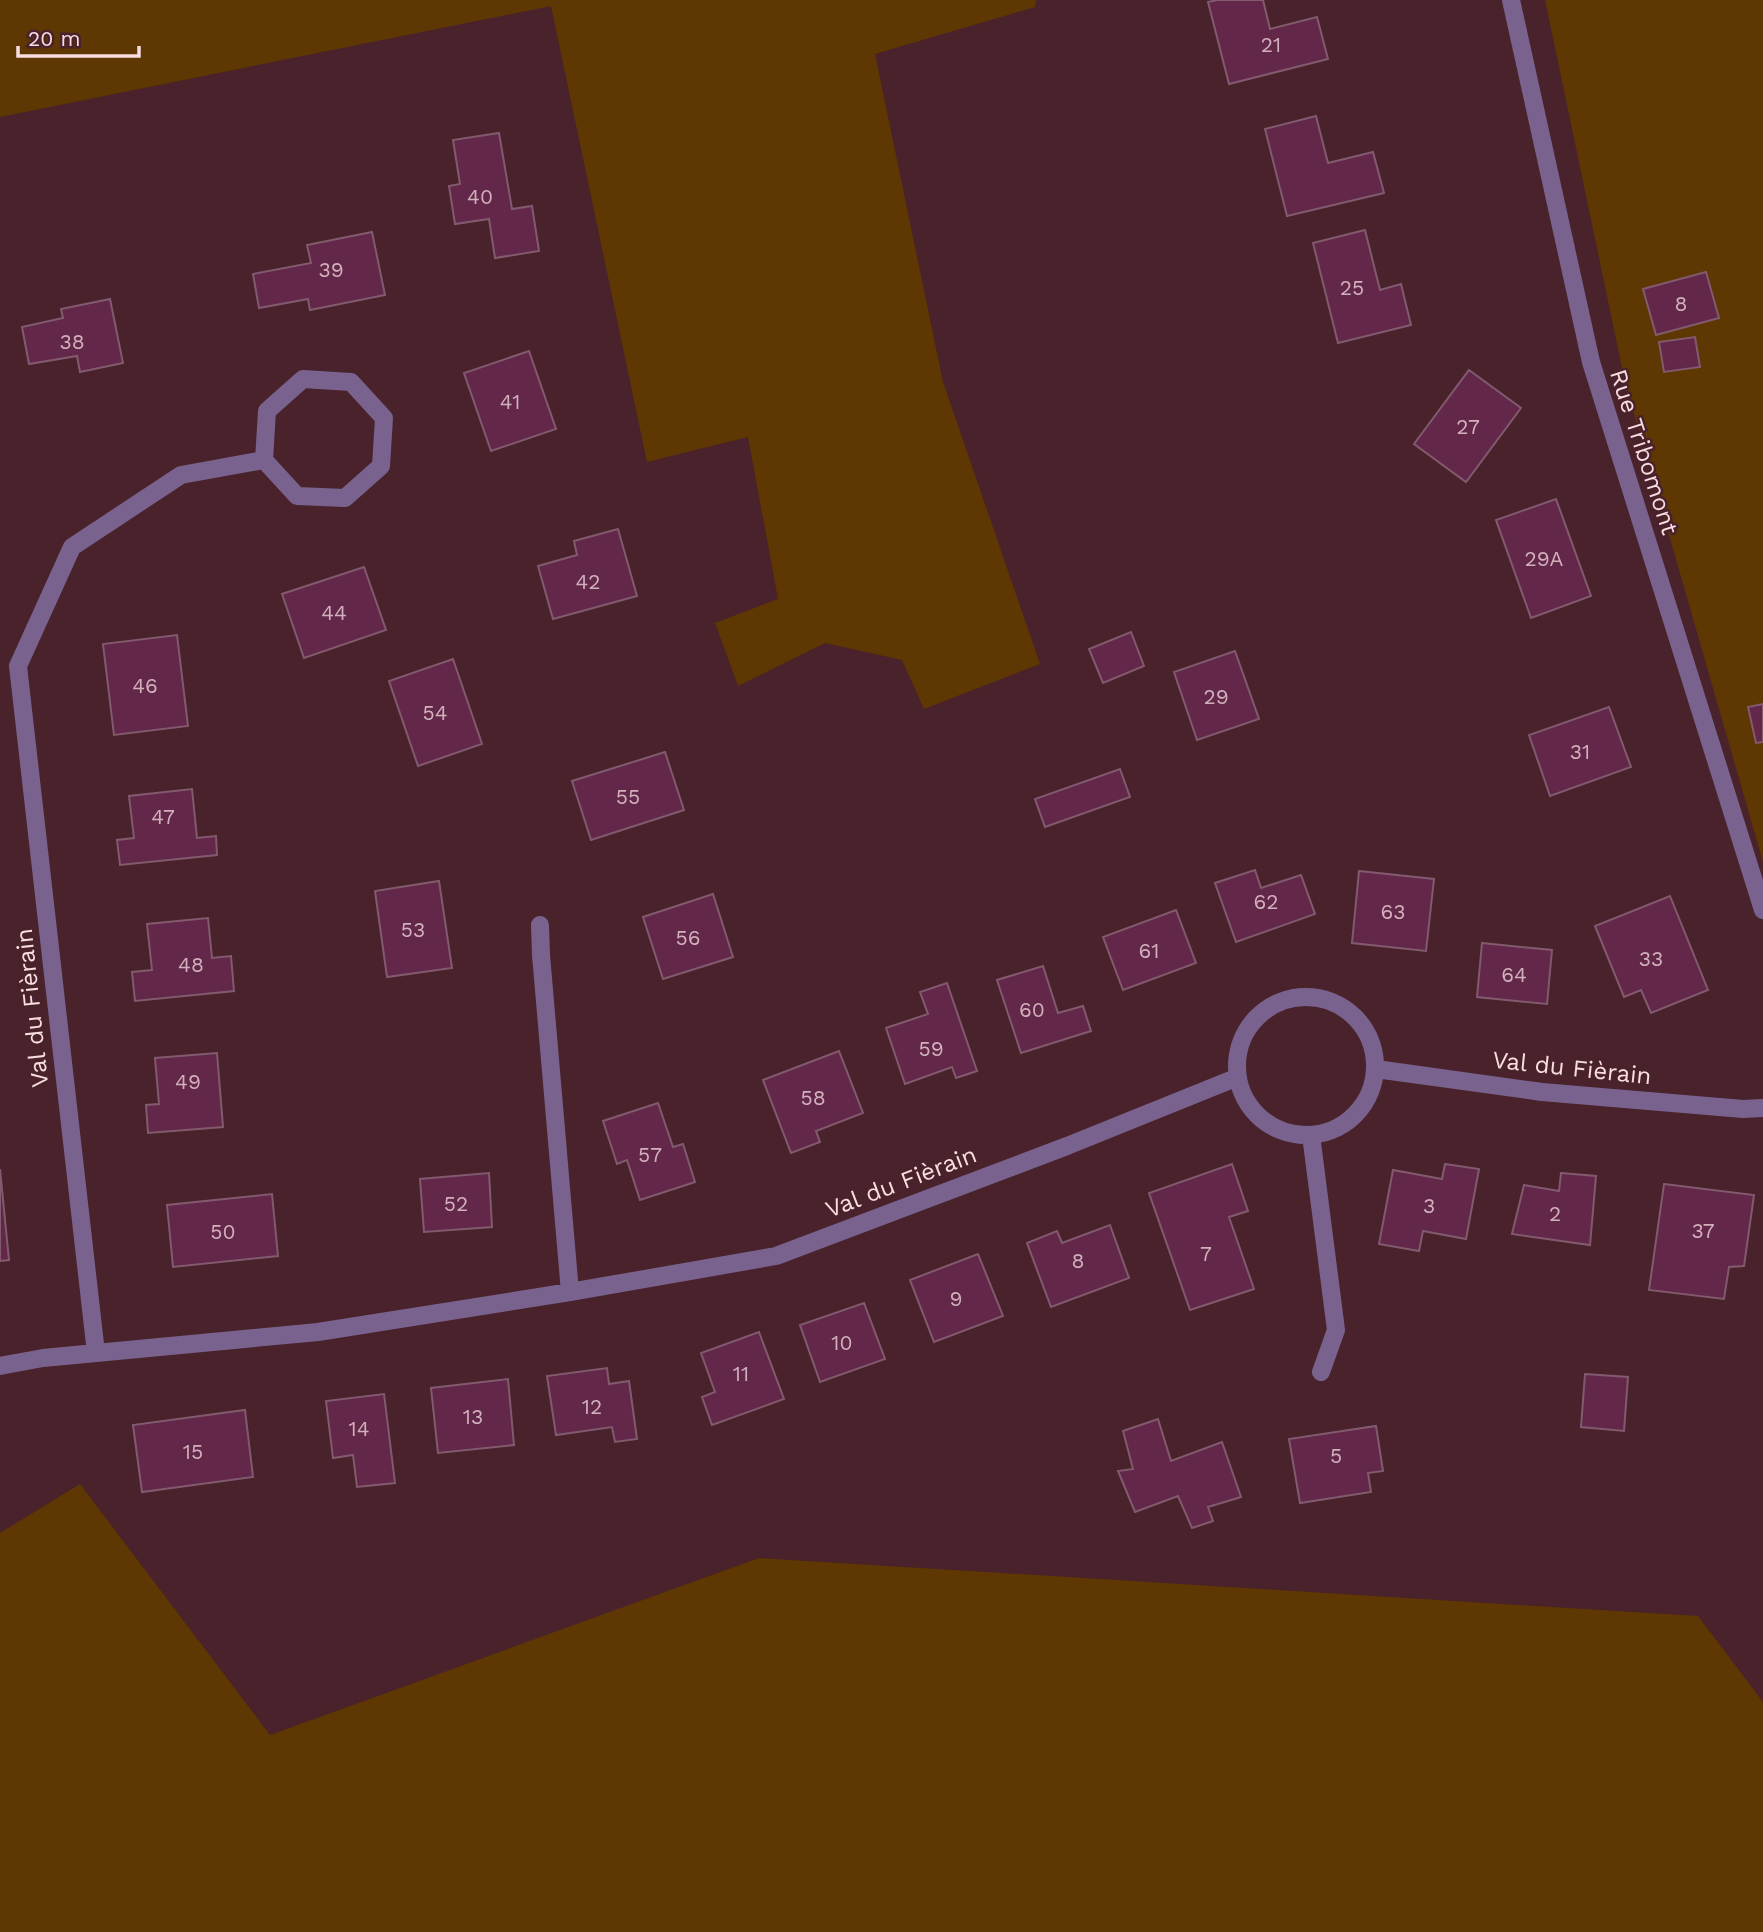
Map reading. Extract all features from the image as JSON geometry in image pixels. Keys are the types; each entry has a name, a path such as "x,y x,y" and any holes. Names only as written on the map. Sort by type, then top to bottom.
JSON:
{"street":[{"name":"Rue Tribomont","path":"1511,0 1591,362 1763,909"},
{"path":"303,379 351,382 384,418 381,466 345,498 297,496 264,460 267,411 303,379"},
{"name":"Val du Fièrain","path":"96,1353 18,666 72,547 181,475 264,460"},
{"path":"540,925 570,1292"},
{"path":"1319,998 1349,1011 1370,1037 1376,1069 1370,1094 1356,1115 1335,1129 1311,1135 1287,1133 1263,1120 1245,1101 1238,1077 1240,1044 1258,1016 1286,999 1319,998"},
{"name":"Val du Fièrain","path":"1376,1069 1542,1092 1743,1110 1763,1108"},
{"name":"Val du Fièrain","path":"0,1366 43,1358 318,1332 776,1256 1068,1146 1238,1077"},
{"path":"1311,1135 1336,1330 1321,1372"}],"shaded area":[{"path":"0,0 1036,0 1035,7 875,54 943,382 1040,664 924,709 902,660 825,643 738,686 715,623 778,599 748,437 647,462 551,6 0,117"},
{"path":"1545,0 1763,0 1763,862 1625,382"},
{"path":"80,1484 270,1735 759,1558 1698,1616 1763,1702 1763,1932 0,1932 0,1533"}],"building":[{"path":"1263,0 1270,29 1317,17 1328,59 1229,84 1208,2"},
{"path":"1316,116 1328,163 1373,152 1384,193 1287,216 1265,129"},
{"path":"499,133 512,209 532,206 539,251 495,258 489,219 455,224 449,186 460,184 453,140"},
{"path":"1365,230 1380,290 1401,284 1411,325 1338,343 1313,243"},
{"path":"372,232 385,295 310,310 308,299 259,308 253,274 311,263 307,245"},
{"path":"1706,272 1719,318 1656,335 1643,289"},
{"path":"110,299 123,363 80,372 77,356 29,364 22,327 63,318 61,309"},
{"path":"1695,337 1700,367 1664,372 1659,342"},
{"path":"529,351 556,429 491,451 464,373"},
{"path":"1469,370 1521,408 1466,482 1414,444"},
{"path":"1556,499 1591,596 1531,618 1496,520"},
{"path":"618,529 637,596 553,619 538,566 577,555 574,541"},
{"path":"364,567 386,630 304,658 282,594"},
{"path":"1131,632 1144,666 1103,683 1089,649"},
{"path":"177,635 188,726 114,735 103,644"},
{"path":"1235,651 1259,719 1197,740 1174,672"},
{"path":"453,659 482,744 418,766 389,681"},
{"path":"1763,704 1763,742 1756,743 1748,707"},
{"path":"1609,707 1631,767 1550,796 1529,735"},
{"path":"665,752 684,810 591,840 572,781"},
{"path":"1120,769 1130,797 1045,827 1035,799"},
{"path":"192,789 197,838 216,836 217,855 120,865 117,840 134,838 129,796"},
{"path":"1255,870 1261,888 1301,875 1315,914 1236,942 1215,883"},
{"path":"1359,871 1434,879 1426,951 1352,943"},
{"path":"439,881 452,968 387,977 375,891"},
{"path":"713,894 733,957 663,979 643,917"},
{"path":"1670,896 1708,990 1651,1013 1641,990 1624,997 1595,926"},
{"path":"1176,910 1196,963 1123,990 1103,937"},
{"path":"208,918 212,958 231,956 234,991 135,1001 132,972 152,970 147,924"},
{"path":"1482,943 1552,950 1547,1004 1477,997"},
{"path":"1043,966 1058,1013 1083,1006 1091,1031 1021,1053 997,980"},
{"path":"947,983 977,1071 956,1078 952,1067 905,1084 886,1028 928,1014 920,992"},
{"path":"839,1051 863,1113 816,1131 820,1142 791,1153 763,1080"},
{"path":"217,1053 223,1127 148,1133 146,1105 159,1104 155,1058"},
{"path":"658,1103 673,1147 683,1144 695,1182 640,1200 627,1160 617,1164 603,1121"},
{"path":"1232,1164 1248,1211 1229,1217 1254,1289 1190,1310 1149,1193"},
{"path":"1445,1164 1479,1169 1466,1239 1423,1231 1419,1251 1379,1244 1393,1170 1442,1179"},
{"path":"0,1169 9,1260 0,1261"},
{"path":"489,1173 492,1227 424,1232 420,1179"},
{"path":"1561,1173 1596,1176 1590,1245 1512,1234 1524,1185 1559,1191"},
{"path":"1664,1184 1754,1195 1744,1266 1729,1267 1724,1299 1649,1290"},
{"path":"272,1194 278,1256 173,1267 167,1205"},
{"path":"1110,1225 1129,1278 1051,1307 1027,1243 1057,1231 1062,1243"},
{"path":"978,1254 1003,1316 934,1342 910,1280"},
{"path":"864,1303 885,1359 820,1382 800,1325"},
{"path":"759,1332 784,1399 712,1425 702,1397 715,1392 701,1353"},
{"path":"607,1368 609,1384 629,1381 637,1439 615,1442 612,1427 556,1435 547,1376"},
{"path":"1585,1374 1628,1377 1624,1431 1581,1427"},
{"path":"508,1379 514,1445 438,1453 431,1388"},
{"path":"384,1394 395,1483 357,1487 353,1455 333,1458 326,1401"},
{"path":"245,1410 253,1477 142,1492 133,1425"},
{"path":"1158,1419 1171,1461 1222,1442 1241,1497 1208,1507 1213,1521 1192,1528 1178,1496 1135,1512 1118,1471 1133,1469 1123,1431"},
{"path":"1376,1426 1383,1471 1368,1473 1371,1492 1300,1503 1289,1439"}]}
